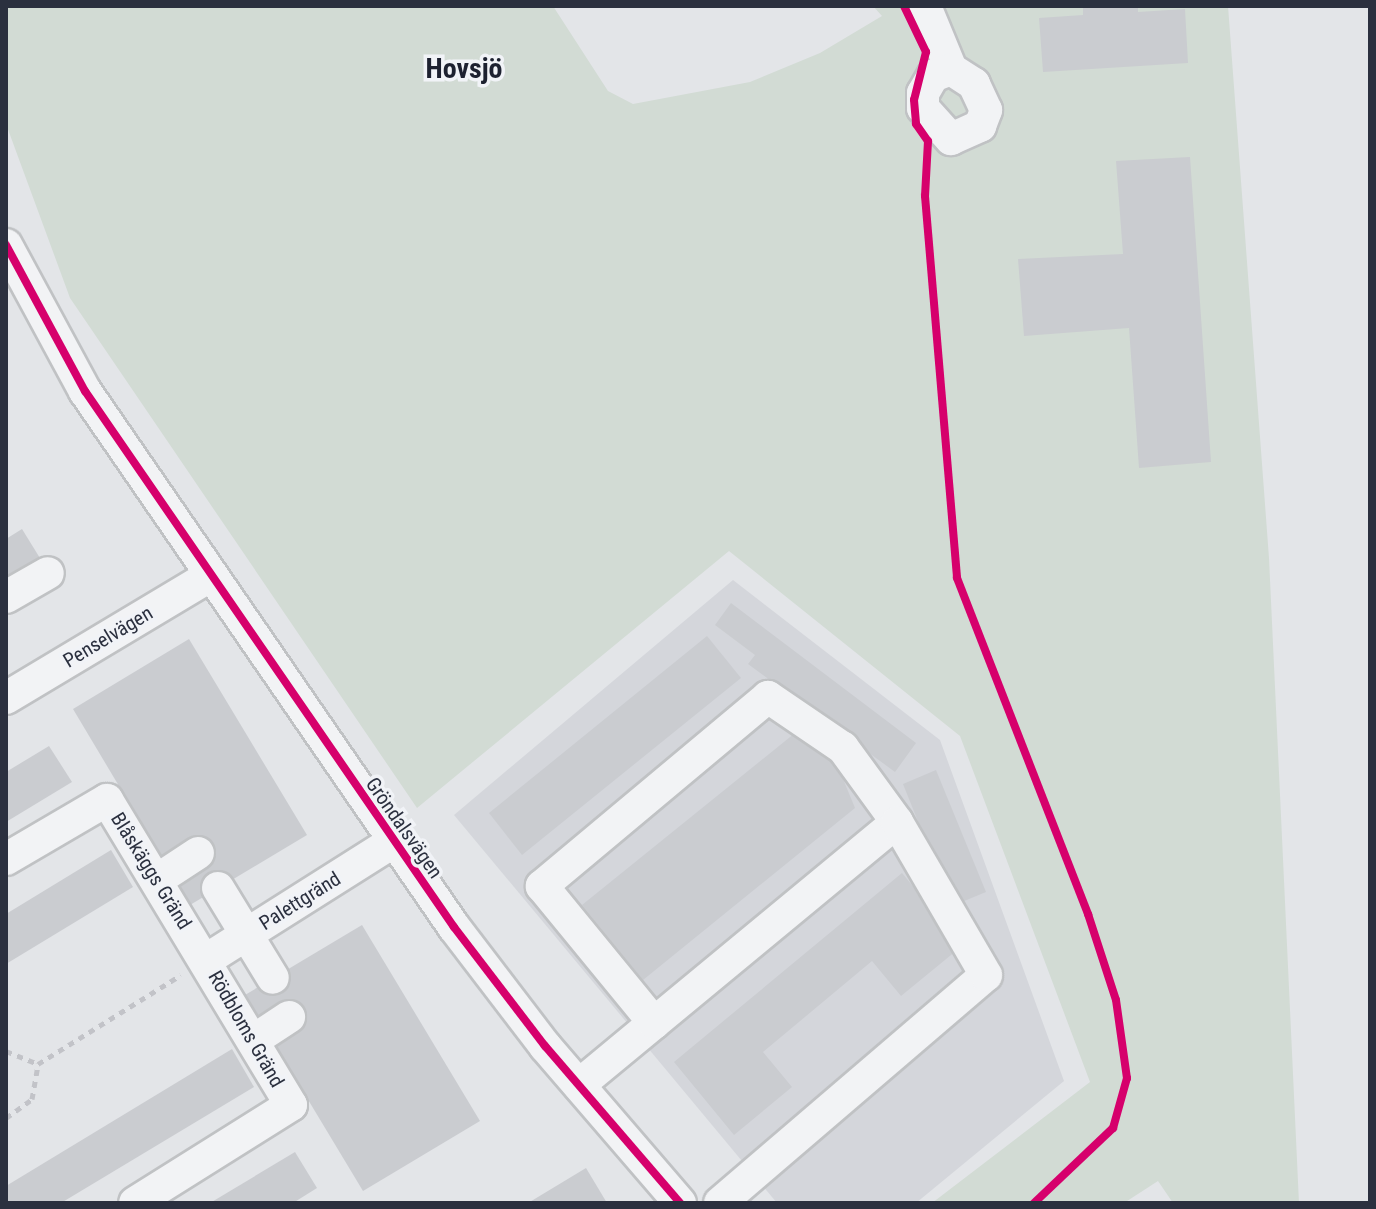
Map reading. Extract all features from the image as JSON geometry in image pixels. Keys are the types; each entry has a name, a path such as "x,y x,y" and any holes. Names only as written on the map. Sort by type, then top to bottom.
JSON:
{"street":[{"path":"925,6 951,69"},
{"name":"Gröndalsvägen","path":"6,245 85,391 454,927 579,1085 680,1203"},
{"path":"6,597 48,573"},
{"name":"Penselvägen","path":"6,698 210,576"},
{"path":"6,670 47,674"},
{"path":"654,1023 542,886 768,697 843,748 897,822 986,975 720,1203"},
{"name":"Blåskäggs Gränd","path":"6,859 107,800 206,960"},
{"path":"579,1085 897,822"},
{"name":"Palettgränd","path":"206,960 394,841"},
{"path":"157,880 198,853"},
{"path":"218,888 273,978"},
{"name":"Rödbloms Gränd","path":"135,1203 291,1105 206,960"},
{"path":"254,1040 289,1017"}],"path":[{"path":"6,1118 32,1099 38,1064 206,960"},
{"path":"6,1051 38,1064"}],"shaded area":[{"path":"6,6 553,6 608,91 633,104 750,82 820,53 882,16 873,6 1228,6 1269,558 1299,1203 1173,1203 1158,1181 1124,1203 932,1203 1090,1082 960,736 729,551 417,808 70,298 6,124"},
{"path":"733,580 940,740 1064,1081 916,1203 777,1203 454,815"}],"building":[{"path":"1083,6 1138,6 1138,12 1185,9 1188,63 1043,72 1039,18 1083,15"},
{"path":"1190,157 1211,462 1139,468 1129,328 1024,336 1018,259 1123,254 1116,161"},
{"path":"22,529 43,563 6,585 6,539"},
{"path":"731,603 916,743 895,772 748,664 755,655 715,625"},
{"path":"707,636 741,678 522,855 489,813"},
{"path":"189,639 307,835 190,905 73,709"},
{"path":"795,733 836,762 855,808 643,980 582,905"},
{"path":"49,746 72,782 6,822 6,772"},
{"path":"936,770 986,892 952,906 903,784"},
{"path":"111,850 133,887 6,964 6,914"},
{"path":"902,873 962,946 901,996 872,961 763,1052 792,1087 734,1135 674,1062"},
{"path":"362,925 480,1121 363,1191 245,995"},
{"path":"232,1049 254,1087 61,1203 6,1203 6,1186"},
{"path":"295,1152 317,1188 293,1203 210,1203"},
{"path":"586,1168 607,1203 528,1203"}],"cycle path":[{"path":"904,6 926,52 914,100 916,124 928,141 925,196 957,578 1088,914 1116,1000 1127,1078 1113,1128 1034,1203"},
{"path":"6,245 85,391 454,927 545,1046 680,1203"}],"district":[{"name":"Hovsjö","path":"464,69"}]}
